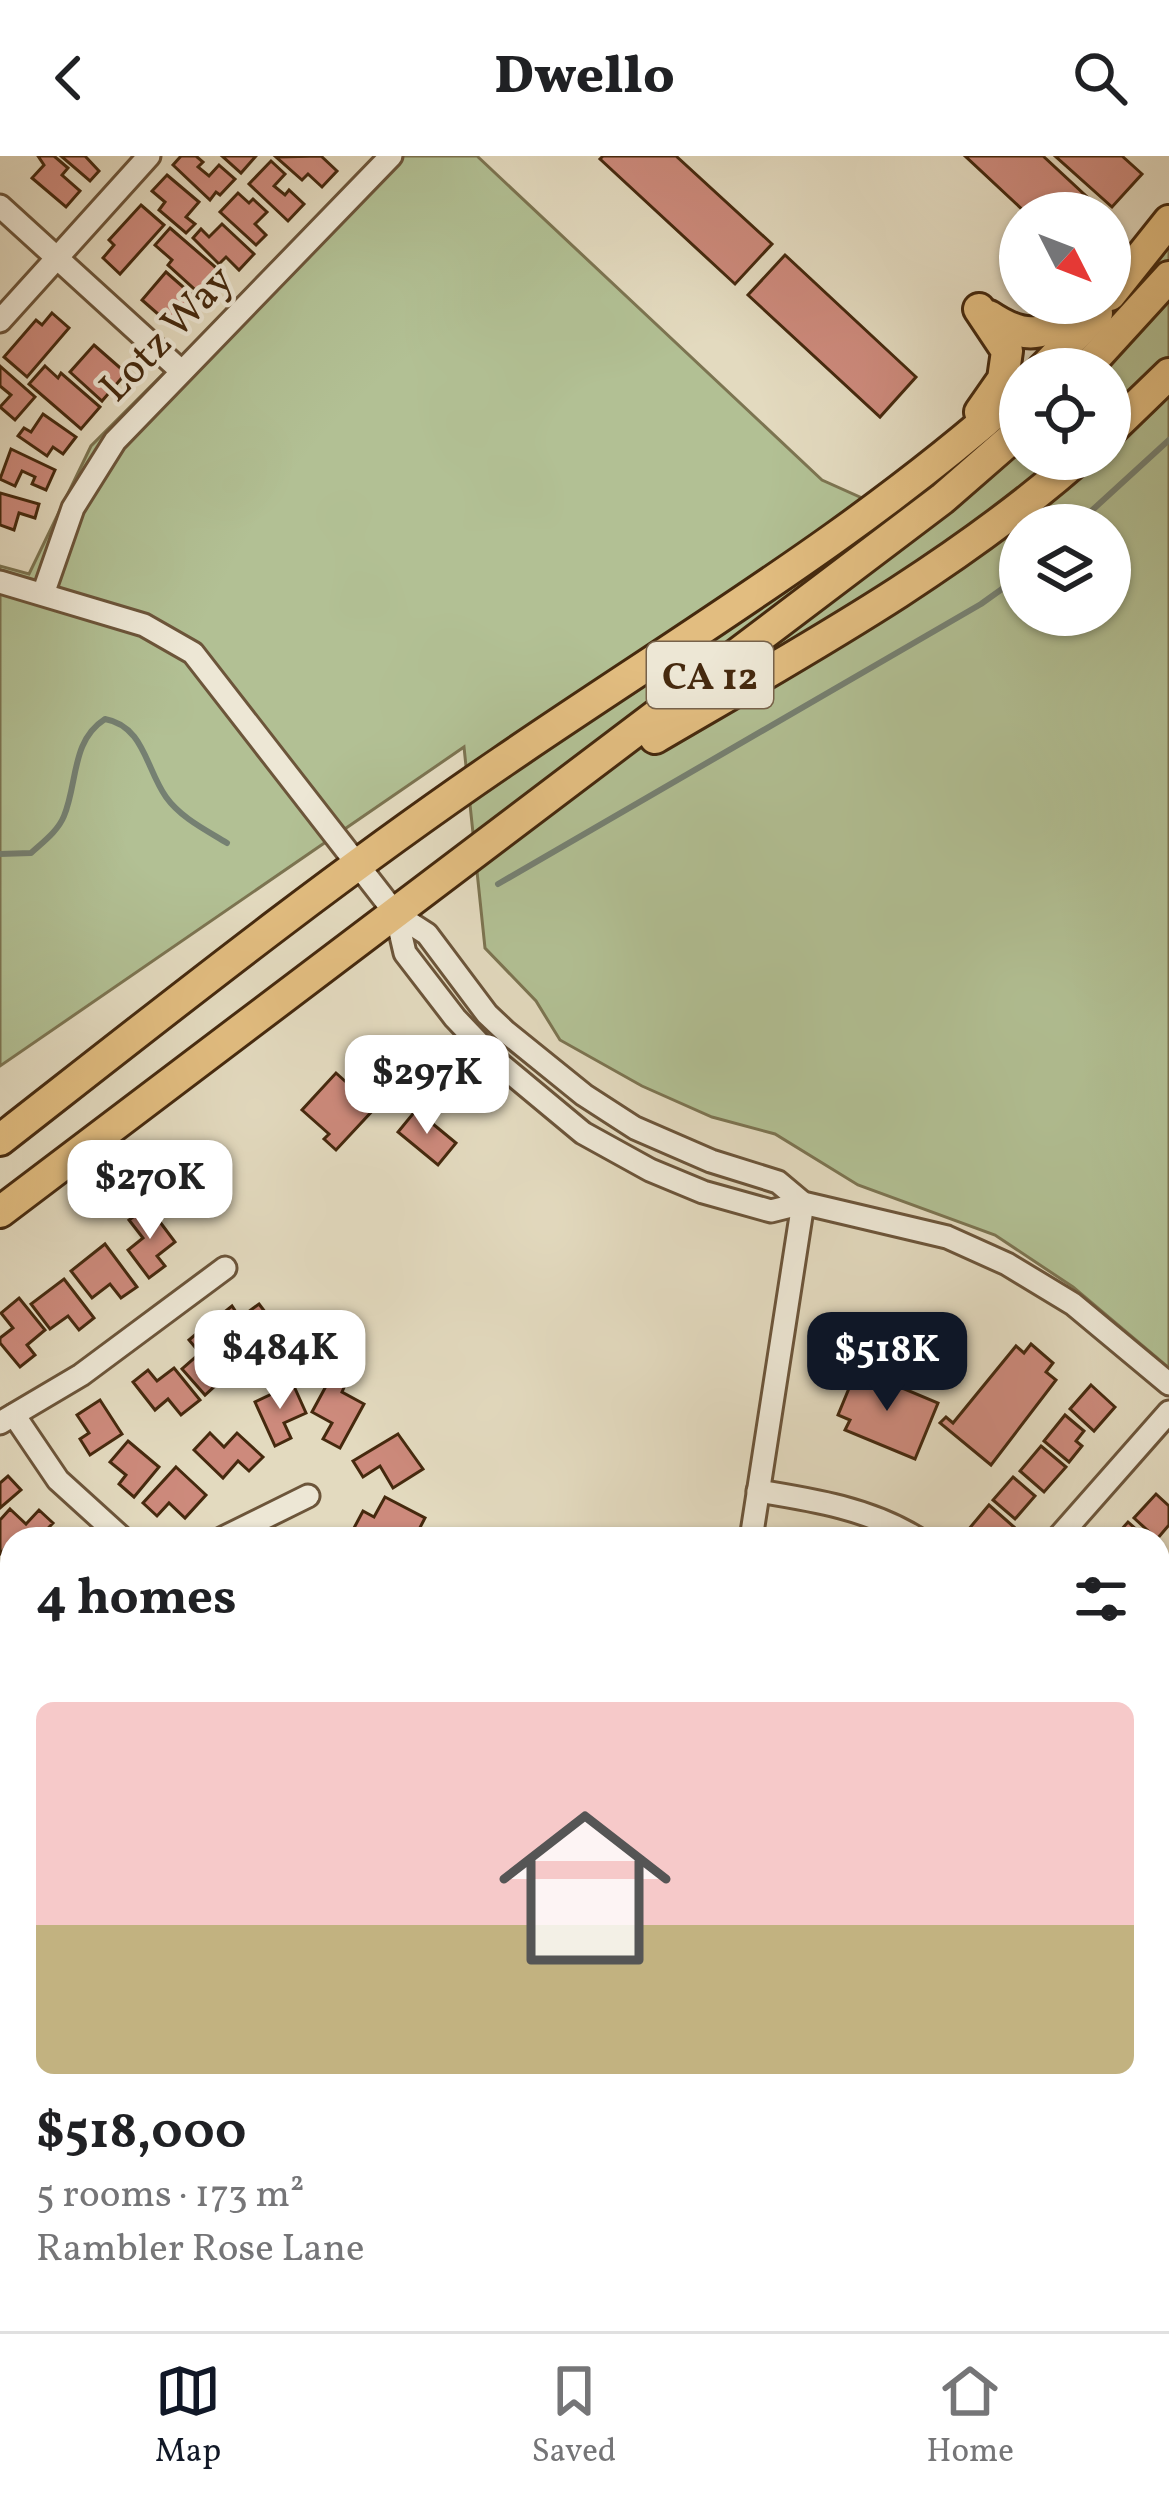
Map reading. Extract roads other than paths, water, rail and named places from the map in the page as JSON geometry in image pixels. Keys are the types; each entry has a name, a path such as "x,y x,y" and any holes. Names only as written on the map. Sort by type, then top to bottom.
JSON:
{"highway":[{"path":"1131,267 1169,221"},
{"path":"1104,348 1169,277"},
{"path":"952,452 1003,379 1007,364 1004,340 979,309 999,322"},
{"path":"1002,324 1028,334 1055,324"},
{"path":"1061,348 1082,324"},
{"path":"1131,411 1169,374"},
{"name":"CA 12","path":"0,1140 356,865 952,452 999,410"},
{"name":"CA 12","path":"0,1212 942,499 999,449"},
{"path":"584,770 656,737 936,568 1053,480"}],"street":[{"path":"0,321 149,156"},
{"name":"Lotz Way","path":"43,594 73,508 115,441 392,156"},
{"path":"0,206 180,370"},
{"path":"0,582 144,625 193,652 396,914 427,934 496,1023 584,1095 666,1144 778,1182 803,1202 947,1237 1007,1264 1072,1304 1169,1384"},
{"path":"396,914 405,952 455,1018 526,1087 583,1133 681,1184 771,1211 803,1202"},
{"path":"526,1087 537,1078 584,1095"},
{"path":"753,1527 803,1202"},
{"path":"110,1527 58,1480 7,1419 81,1376 224,1268"},
{"path":"1068,1527 1169,1412"},
{"path":"758,1491 872,1516 894,1527"},
{"path":"245,1527 308,1496"}],"waterway":[{"path":"1099,504 1169,440"},
{"path":"498,884 999,591"},
{"path":"0,854 31,853 58,827 81,750 105,719 118,723 136,739 172,804 227,843"}]}
